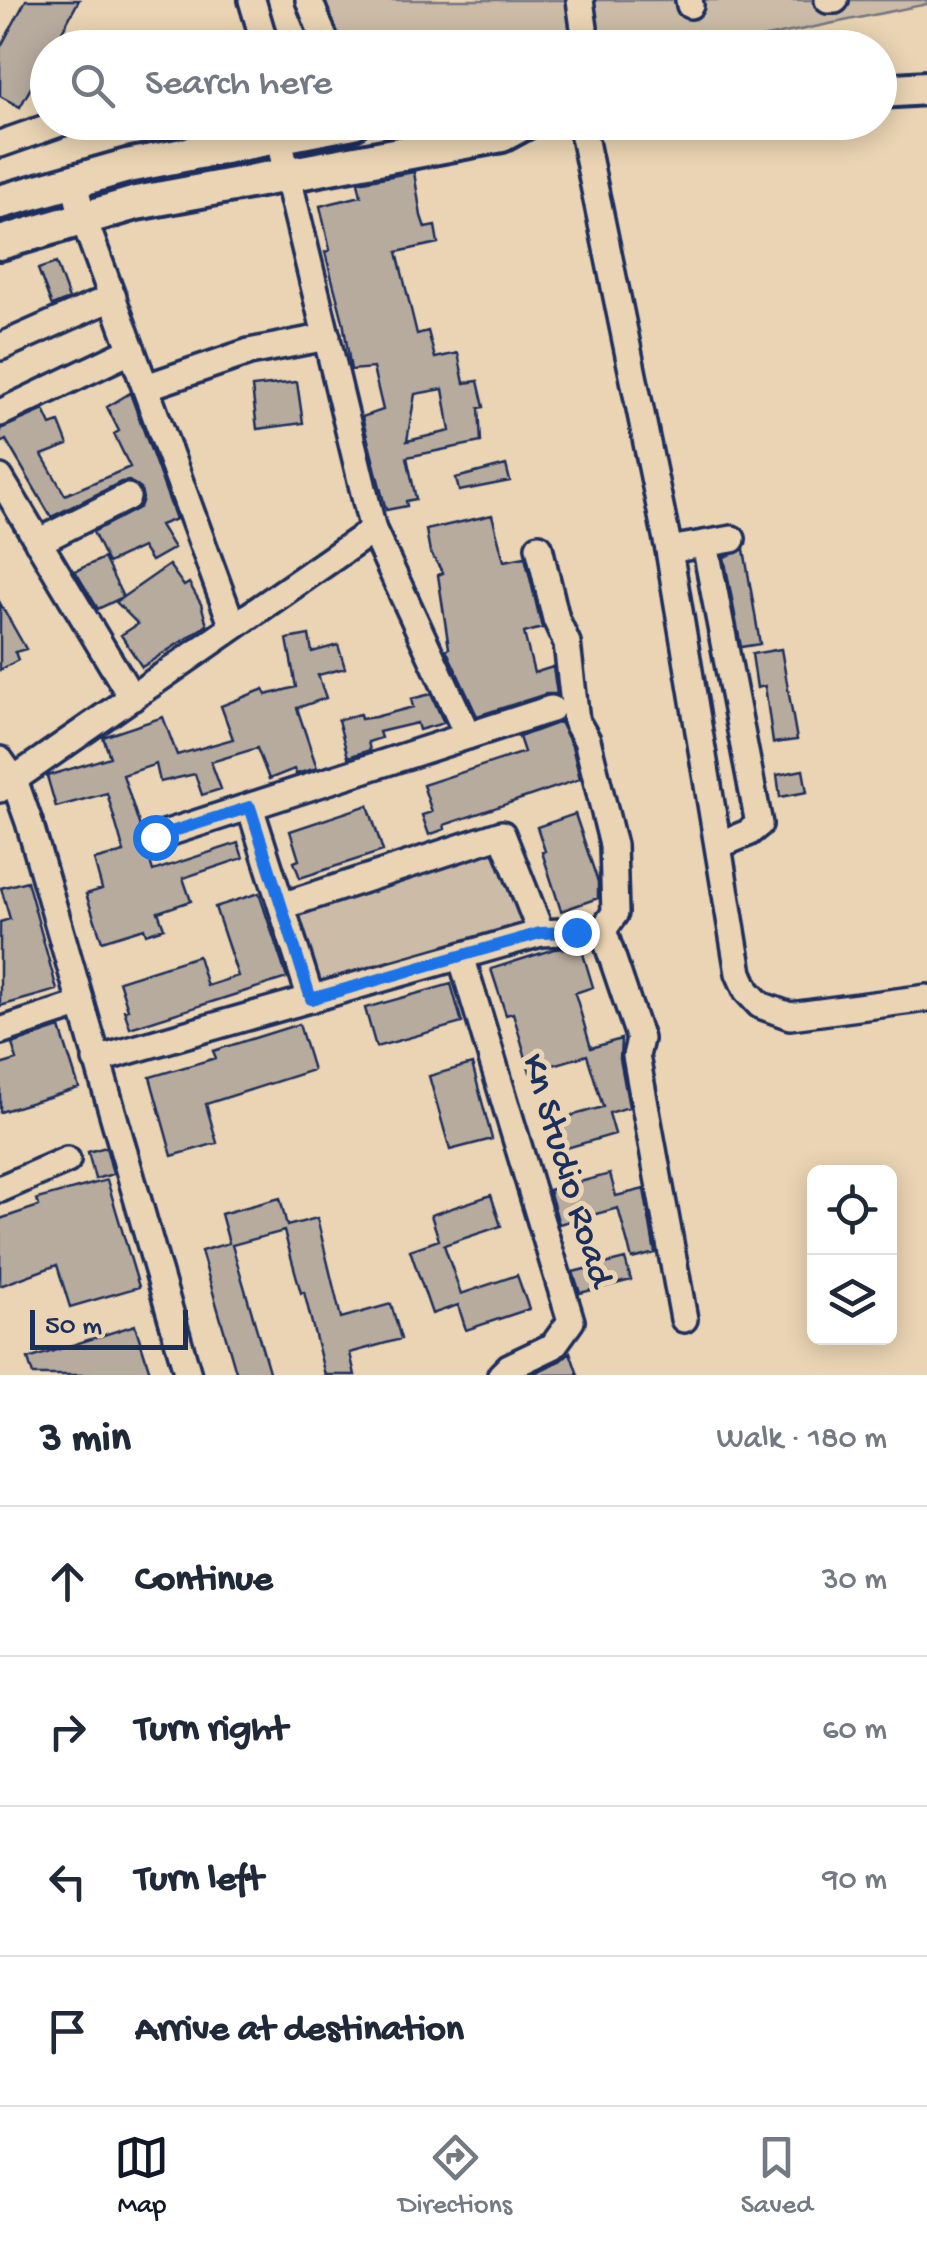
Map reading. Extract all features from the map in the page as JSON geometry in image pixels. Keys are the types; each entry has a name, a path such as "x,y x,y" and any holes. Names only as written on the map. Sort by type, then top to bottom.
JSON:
{"main road":[{"path":"897,90 927,88"},
{"path":"0,202 73,180 259,140"},
{"path":"0,243 136,203 475,140"}],"street":[{"path":"252,0 261,30"},
{"path":"310,0 321,30"},
{"path":"580,0 584,28"},
{"path":"0,144 30,133"},
{"path":"279,140 373,530 468,736"},
{"path":"584,140 669,550 739,972 747,991 760,1005 790,1016 927,998"},
{"path":"73,180 234,627"},
{"path":"0,347 113,296"},
{"path":"146,387 249,352 327,337"},
{"path":"0,414 132,350"},
{"path":"0,478 132,698"},
{"path":"38,542 127,497"},
{"path":"188,1375 80,1005 5,776 132,698 373,530"},
{"path":"669,550 732,540"},
{"path":"704,544 759,824 719,845"},
{"path":"96,1060 540,933 603,930 616,913 613,844 587,740 576,720 567,644 556,619 539,547"},
{"path":"155,837 551,709"},
{"path":"250,807 311,999"},
{"path":"282,906 502,834 540,933"},
{"path":"603,930 640,1039 636,1056 684,1318"},
{"name":"Kn Studio Road","path":"461,956 571,1321 553,1346 508,1367 502,1375"},
{"path":"0,1031 80,1005"},
{"path":"0,1190 67,1160"}],"shaded area":[{"path":"311,0 927,0 927,4 800,30 322,30"},
{"path":"502,834 541,933 311,999 282,906"}],"building":[{"path":"26,0 79,0 63,30 30,30 30,89 20,107 0,96 0,48"},
{"path":"414,172 425,228 435,226 438,243 397,252 417,334 428,331 435,358 458,353 464,383 478,381 484,407 479,408 481,442 407,457 416,499 406,501 407,506 386,510 362,417 383,410 373,368 351,370 325,252 330,250 320,206 361,196 358,182","holes":["443,389 450,431 407,441 415,394"]},
{"path":"56,263 69,299 52,306 38,269"},
{"path":"297,382 303,423 257,429 252,387"},
{"path":"130,393 176,519 160,525 174,548 151,561 142,547 108,563 93,532 140,507 141,489 129,481 121,482 51,517 6,440 0,443 0,429 44,410 51,425 59,422 68,445 42,455 65,495 130,467 114,434 119,431 107,407"},
{"path":"506,465 510,481 459,491 456,478"},
{"path":"492,515 504,561 525,557 542,628 524,633 534,673 553,667 557,694 477,716 446,649 449,648 438,575 443,573 430,552 426,530"},
{"path":"744,549 760,644 741,647 724,557"},
{"path":"104,558 123,597 98,609 75,571"},
{"path":"169,565 184,586 189,583 207,625 142,667 121,635 138,624 116,602"},
{"path":"0,603 26,649 15,652 18,660 0,670"},
{"path":"309,635 312,652 338,645 345,668 318,675 326,698 297,708 317,768 296,774 294,769 269,779 257,748 211,762 221,789 202,795 195,774 160,782 156,764 123,775 141,830 139,841 147,851 153,871 238,843 243,858 183,878 191,901 158,912 164,928 146,934 144,928 102,941 86,894 102,889 94,860 124,852 107,793 56,807 47,776 110,757 103,737 163,717 177,755 233,739 221,706 264,689 266,695 296,687 287,639"},
{"path":"781,649 797,740 773,743 765,686 757,688 752,654"},
{"path":"431,694 444,723 419,730 417,723 379,732 381,738 368,742 370,750 348,757 338,720 360,714 361,719 375,717 413,707 411,699"},
{"path":"560,722 572,746 580,779 444,825 445,829 429,835 422,815 432,812 423,785 524,752 519,737"},
{"path":"803,770 807,792 780,797 777,775"},
{"path":"368,805 383,851 300,878 290,831"},
{"path":"575,814 598,882 598,898 561,911 537,827"},
{"path":"27,881 57,990 0,1006 0,922 10,919 1,888"},
{"path":"259,893 287,978 130,1028 119,981 198,956 207,986 238,976 215,907"},
{"path":"581,947 593,987 575,993 591,1048 621,1039 620,1059 629,1107 609,1113 615,1134 553,1152 545,1123 603,1107 587,1055 530,1072 513,1013 506,1015 491,969 554,949"},
{"path":"451,984 462,1023 376,1047 365,1008"},
{"path":"299,1024 313,1070 206,1104 217,1143 172,1156 150,1077 216,1058 213,1051"},
{"path":"60,1028 79,1088 0,1112 0,1065 17,1060 12,1044"},
{"path":"472,1064 492,1139 450,1150 429,1076"},
{"path":"106,1147 113,1174 95,1179 88,1152"},
{"path":"610,1174 616,1196 644,1189 655,1253 632,1259 618,1208 559,1224 549,1190"},
{"path":"107,1180 139,1287 70,1307 57,1265 0,1286 0,1219 39,1206 37,1199"},
{"path":"491,1195 501,1226 444,1245 461,1294 517,1275 529,1309 466,1330 458,1305 432,1314 410,1250 439,1240 431,1215"},
{"path":"280,1198 287,1226 317,1218 341,1318 391,1304 401,1339 350,1353 355,1375 325,1375 284,1231 232,1245 270,1375 237,1375 201,1251 229,1243 221,1214"},
{"path":"625,1259 631,1280 580,1293 573,1272"},
{"path":"135,1325 151,1375 33,1375 28,1359"},
{"path":"570,1352 578,1375 530,1375 560,1361"}],"route":[{"path":"155,837 250,807 311,999 540,933 576,932"}]}
